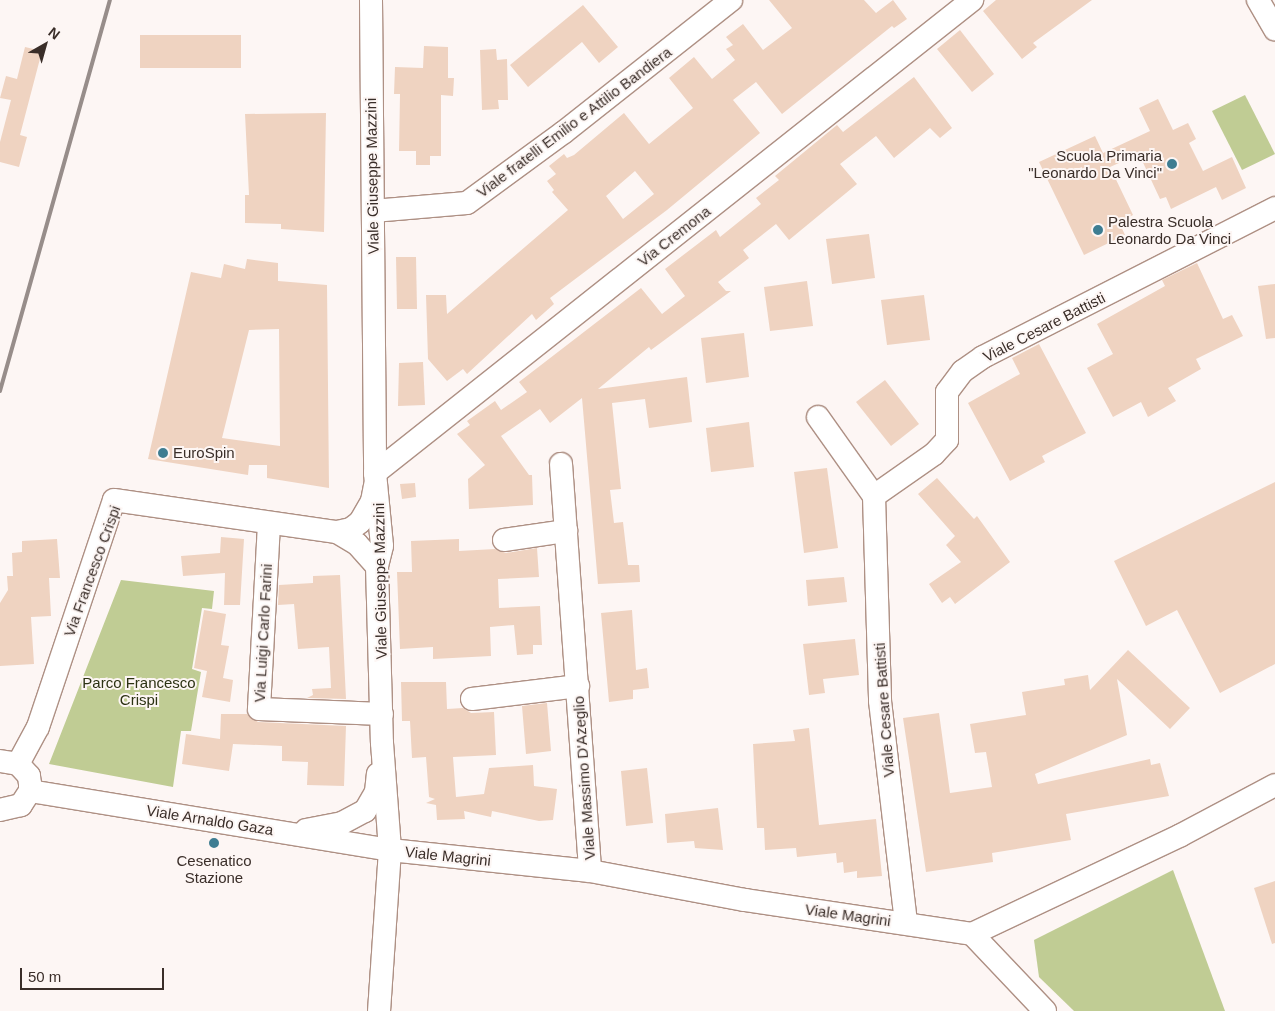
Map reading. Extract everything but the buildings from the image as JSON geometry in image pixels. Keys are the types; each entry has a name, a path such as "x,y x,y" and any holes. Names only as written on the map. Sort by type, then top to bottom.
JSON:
{"street":[{"name":"Viale Giuseppe Mazzini","path":"371,0 376,478 381,508 382,546 377,566 382,743 390,850 379,1011"},
{"name":"Viale fratelli Emilio e Attilio Bandiera","path":"374,211 467,203 564,132 731,0"},
{"name":"Via Cremona","path":"376,478 972,0"},
{"path":"1258,0 1275,29"},
{"name":"Viale Cesare Battisti","path":"906,923 880,701 874,496 934,454 947,440 947,392 963,371 984,357 1275,208"},
{"path":"818,417 874,496"},
{"name":"Viale Massimo D'Azeglio","path":"561,464 590,871"},
{"name":"Via Francesco Crispi","path":"9,763 38,727 114,500 269,524 337,532 351,529 360,522 372,501 376,478"},
{"name":"Via Luigi Carlo Farini","path":"269,524 258,709 382,714"},
{"path":"504,540 566,531"},
{"name":"Via Francesco Crispi","path":"337,532 356,544 377,566"},
{"name":"Viale Massimo D'Azeglio","path":"472,699 578,686"},
{"path":"276,831 311,830 334,825 365,811 376,792 382,743"},
{"path":"0,810 21,805 30,791 29,776 9,763"},
{"path":"1045,1011 972,934 1181,835 1275,785"},
{"name":"Viale Arnaldo Gaza","path":"30,791 390,850"},
{"name":"Viale Magrini","path":"390,850 590,871 746,900 972,934"}],"green space":[{"path":"1245,95 1275,154 1242,170 1212,111"},
{"name":"Parco Francesco Crispi","path":"121,580 214,591 212,609 202,608 192,669 201,672 191,731 181,731 173,787 49,764"},
{"path":"1173,870 1225,1011 1074,1011 1039,977 1034,940"}],"railway":[{"path":"0,391 110,0"}],"place":[{"name":"Scuola Primaria \"Leonardo Da Vinci\"","path":"1172,164"},
{"name":"Palestra Scuola Leonardo Da Vinci","path":"1098,230"},
{"name":"EuroSpin","path":"163,453"},
{"name":"Cesenatico Stazione","path":"214,843"}]}
